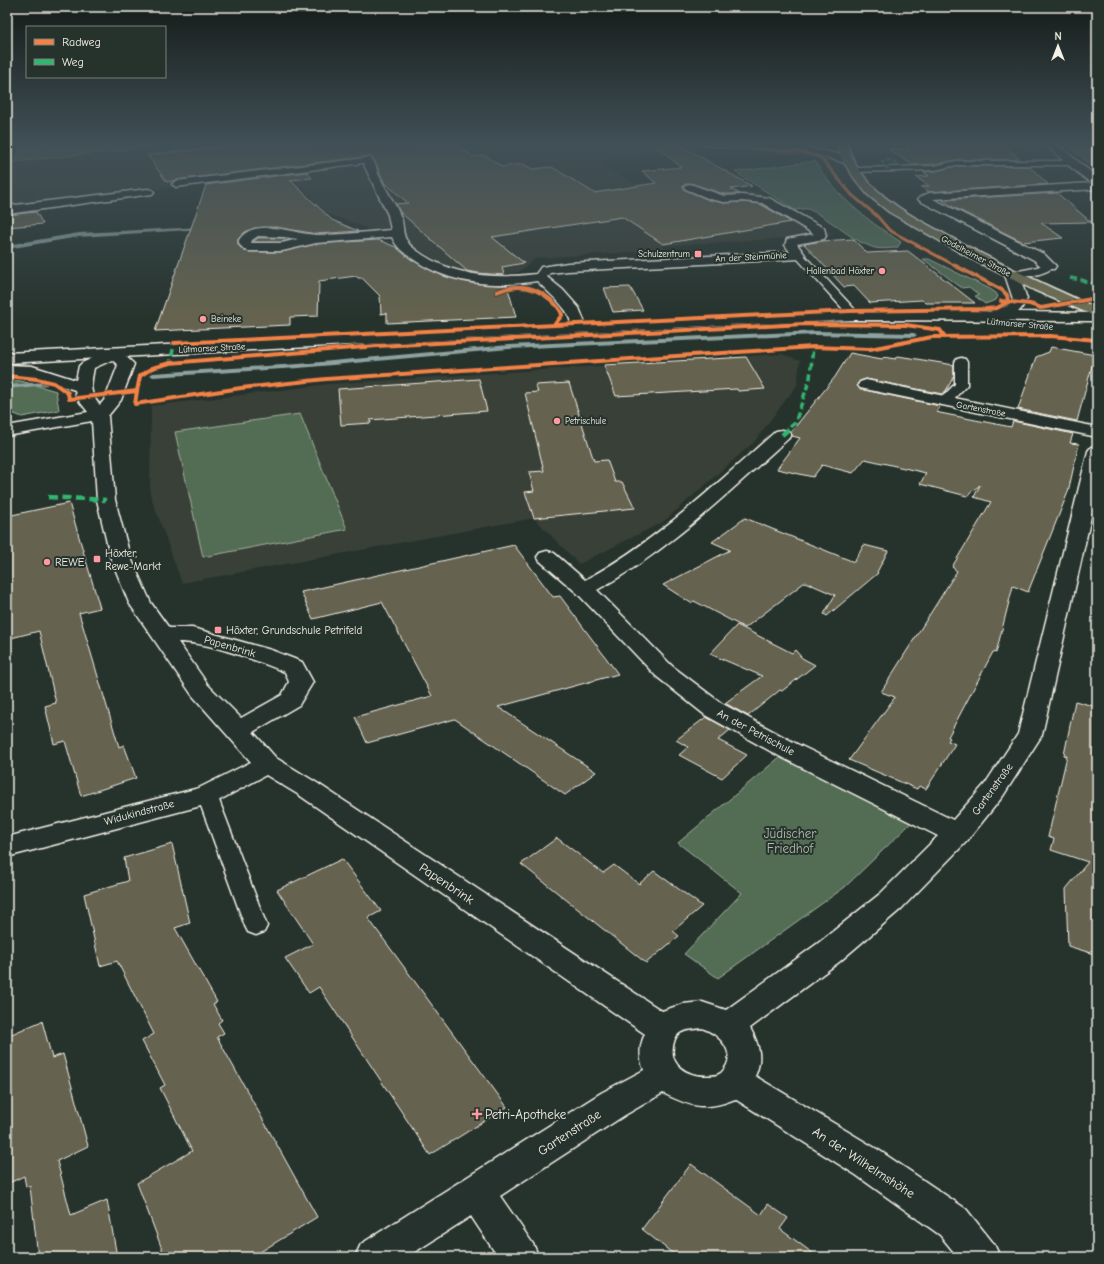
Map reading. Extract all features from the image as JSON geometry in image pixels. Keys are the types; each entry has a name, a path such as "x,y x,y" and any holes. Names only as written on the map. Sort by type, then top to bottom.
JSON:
{"main road":[{"name":"Godelheimer Straße","path":"882,201 898,213 962,249 1012,275 1097,313"}],"street":[{"path":"7,210 78,201"},
{"name":"An der Steinmühle","path":"386,201 396,218 397,233 402,244 416,256 436,268 469,278 497,282 540,277 546,270 568,267 799,254"},
{"name":"An der Steinmühle","path":"767,201 820,231 820,236 791,242 791,246 799,254"},
{"path":"926,201 1026,249 1040,257 1049,266"},
{"path":"316,239 397,233"},
{"path":"985,316 1010,310 1019,303 1020,299 1012,275"},
{"path":"540,277 558,293 574,311 580,328"},
{"name":"Lütmarser Straße","path":"7,358 580,328 855,316 1097,317"},
{"name":"Lütmarser Straße","path":"944,317 1097,330"},
{"path":"7,431 100,415 113,400 126,364 114,353 87,366 84,397 100,415"},
{"path":"7,370 32,371 84,387"},
{"name":"Gartenstraße","path":"866,385 1097,432"},
{"name":"Papenbrink","path":"100,415 106,500 120,556 140,603 200,690 238,730 266,764 308,789 663,1029"},
{"path":"584,589 610,576 667,536 782,436"},
{"name":"Gartenstraße","path":"728,1026 828,953 891,901 957,834 994,790 1030,735 1097,451"},
{"name":"An der Petrischule","path":"547,557 584,589 664,671 713,709 788,750 957,834"},
{"name":"Papenbrink","path":"162,635 192,635 263,655 294,667 301,682 291,700 266,716 238,730"},
{"name":"Widukindstraße","path":"7,847 207,795 266,764"},
{"path":"702,1015 717,1019 728,1026 738,1037 745,1053 743,1068 734,1082 728,1087 714,1092 698,1093 683,1088 665,1075 656,1059 656,1042 663,1029 672,1021 685,1016 702,1015"},
{"name":"Gartenstraße","path":"374,1257 613,1104 665,1075"},
{"name":"An der Wilhelmshöhe","path":"734,1082 783,1110 868,1163 953,1222 981,1257"},
{"path":"476,1192 520,1257"}],"lane":[{"path":"799,254 855,316"},
{"path":"1012,275 1036,271 1049,266"},
{"path":"945,402 961,385 961,362"},
{"path":"207,795 256,926"}],"shaded area":[{"path":"7,201 68,201 7,209"},
{"path":"314,201 776,201 834,235 661,246 667,250 536,258 519,272 486,276 443,264 408,243 325,213"},
{"path":"782,354 800,361 797,385 754,442 663,522 579,564 534,518 182,583 150,494 151,406 329,384"}],"green space":[{"path":"781,201 847,201 864,216 901,242 897,248 884,249 872,247 855,239 808,209 795,210"},
{"path":"923,259 929,259 990,289 998,296 996,300 985,304 975,296 979,295 969,287 962,288"},
{"path":"7,380 21,381 56,391 59,410 22,417 7,411"},
{"path":"300,414 347,529 203,557 175,432"},
{"name":"Jüdischer Friedhof","path":"781,756 911,823 845,887 718,978 684,954 742,893 678,843"}],"building":[{"path":"200,201 312,201 332,220 358,231 317,234 276,227 255,228 245,232 238,239 238,245 244,251 249,252 282,252 316,244 378,240 396,247 412,260 441,275 472,283 507,285 516,317 387,323 387,313 381,314 380,296 362,278 358,278 356,276 319,281 318,316 290,317 290,325 155,331"},
{"path":"406,201 742,202 760,204 791,222 663,244 622,217 492,237 524,263 502,267 504,275 467,271 400,212 396,204 408,203"},
{"path":"944,201 1066,201 1091,222 1041,223 1063,238 1023,242"},
{"path":"36,212 43,224 7,227 7,215"},
{"path":"258,238 290,239 282,242 253,242"},
{"name":"Hallenbad Höxter","path":"853,239 867,253 908,251 975,303 925,303 922,300 870,303 854,286 844,287 804,244"},
{"path":"630,287 643,310 613,312 604,288"},
{"path":"1051,347 1095,355 1077,421 1018,409 1036,357 1049,352"},
{"path":"850,353 882,359 884,357 896,359 898,356 954,365 954,376 943,394 866,379 857,384 860,389 940,406 937,412 940,413 1011,427 1013,421 1073,434 1070,443 1079,444 1068,492 1028,592 1013,586 996,653 993,652 948,737 950,738 948,741 955,744 926,789 919,786 917,789 849,760 895,697 881,692 957,571 952,567 991,502 974,497 980,485 967,496 920,484 926,473 865,459 853,473 822,465 813,477 777,469 800,438 792,436 791,432 835,377"},
{"path":"746,357 765,389 738,391 737,389 616,396 604,365"},
{"path":"479,379 487,411 370,420 371,423 341,425 338,389"},
{"path":"569,383 594,461 607,460 615,482 622,482 635,508 534,518 525,492 534,491 529,472 544,471 525,393 538,392 535,385"},
{"path":"69,503 100,608 79,613 119,747 124,745 136,778 81,796 65,741 54,744 45,706 56,703 39,631 7,639 7,516"},
{"path":"745,518 854,562 864,545 888,551 877,572 878,573 827,616 824,614 835,595 805,582 745,628 694,601 691,603 663,585 730,550 712,542"},
{"path":"514,545 553,597 560,596 618,674 498,707 596,772 565,795 455,719 367,743 355,717 432,696 382,602 313,619 301,592"},
{"path":"737,625 792,653 795,650 802,658 815,665 782,691 780,690 748,716 725,703 762,676 710,654"},
{"path":"1075,701 1097,707 1097,955 1068,946 1066,889 1088,862 1051,850 1054,839 1048,837 1067,756 1064,755"},
{"path":"706,717 730,730 718,740 747,755 722,778 679,755 688,747 676,740"},
{"path":"557,838 603,873 614,865 639,884 654,871 702,906 673,931 679,936 646,963 521,864"},
{"path":"172,844 190,923 175,928 217,1002 213,1004 222,1020 218,1023 224,1033 217,1037 317,1217 252,1257 165,1257 137,1183 192,1151 160,1088 165,1085 142,1041 154,1034 117,961 100,966 84,894 128,881 124,858"},
{"path":"342,859 381,911 368,918 507,1107 430,1155 319,987 309,993 285,958 313,944 277,890"},
{"path":"42,1021 52,1058 63,1054 88,1146 57,1161 71,1215 107,1200 117,1257 38,1257 30,1186 26,1187 24,1176 7,1184 7,1036"},
{"path":"691,1164 761,1215 768,1204 788,1218 780,1229 818,1257 677,1257 642,1229"}],"waterway":[{"path":"7,247 79,235 202,228"},
{"path":"153,375 299,366 509,347 815,333 914,335"},
{"path":"7,387 45,384"}],"marked path":[{"path":"1070,278 1082,280 1097,286"},
{"path":"167,364 170,363 175,341"},
{"path":"782,435 795,423 810,378 813,347"},
{"path":"48,497 106,500"}],"cycle path":[{"path":"174,343 850,311 986,309 997,308 1008,302 1007,295 1002,290 889,230 877,216 859,201"},
{"path":"497,292 515,286 524,286 540,292 561,310 562,315 555,324"},
{"path":"1001,301 1030,304 1041,308 1097,298"},
{"path":"137,391 140,376 152,368 170,363 377,346 804,324 906,325 940,330 945,337"},
{"path":"7,376 37,379 54,383 68,393 69,399 137,391 135,404 241,388 326,379 813,347 870,349 932,337 1050,336 1097,340"}],"place":[{"name":"Schulzentrum","path":"698,254"},
{"name":"Hallenbad Höxter","path":"882,271"},
{"name":"Beineke","path":"203,319"},
{"name":"Petrischule","path":"557,421"},
{"name":"Höxter, Rewe-Markt","path":"97,559"},
{"name":"REWE","path":"47,562"},
{"name":"Höxter, Grundschule Petrifeld","path":"218,630"},
{"name":"Petri-Apotheke","path":"477,1114"}]}
